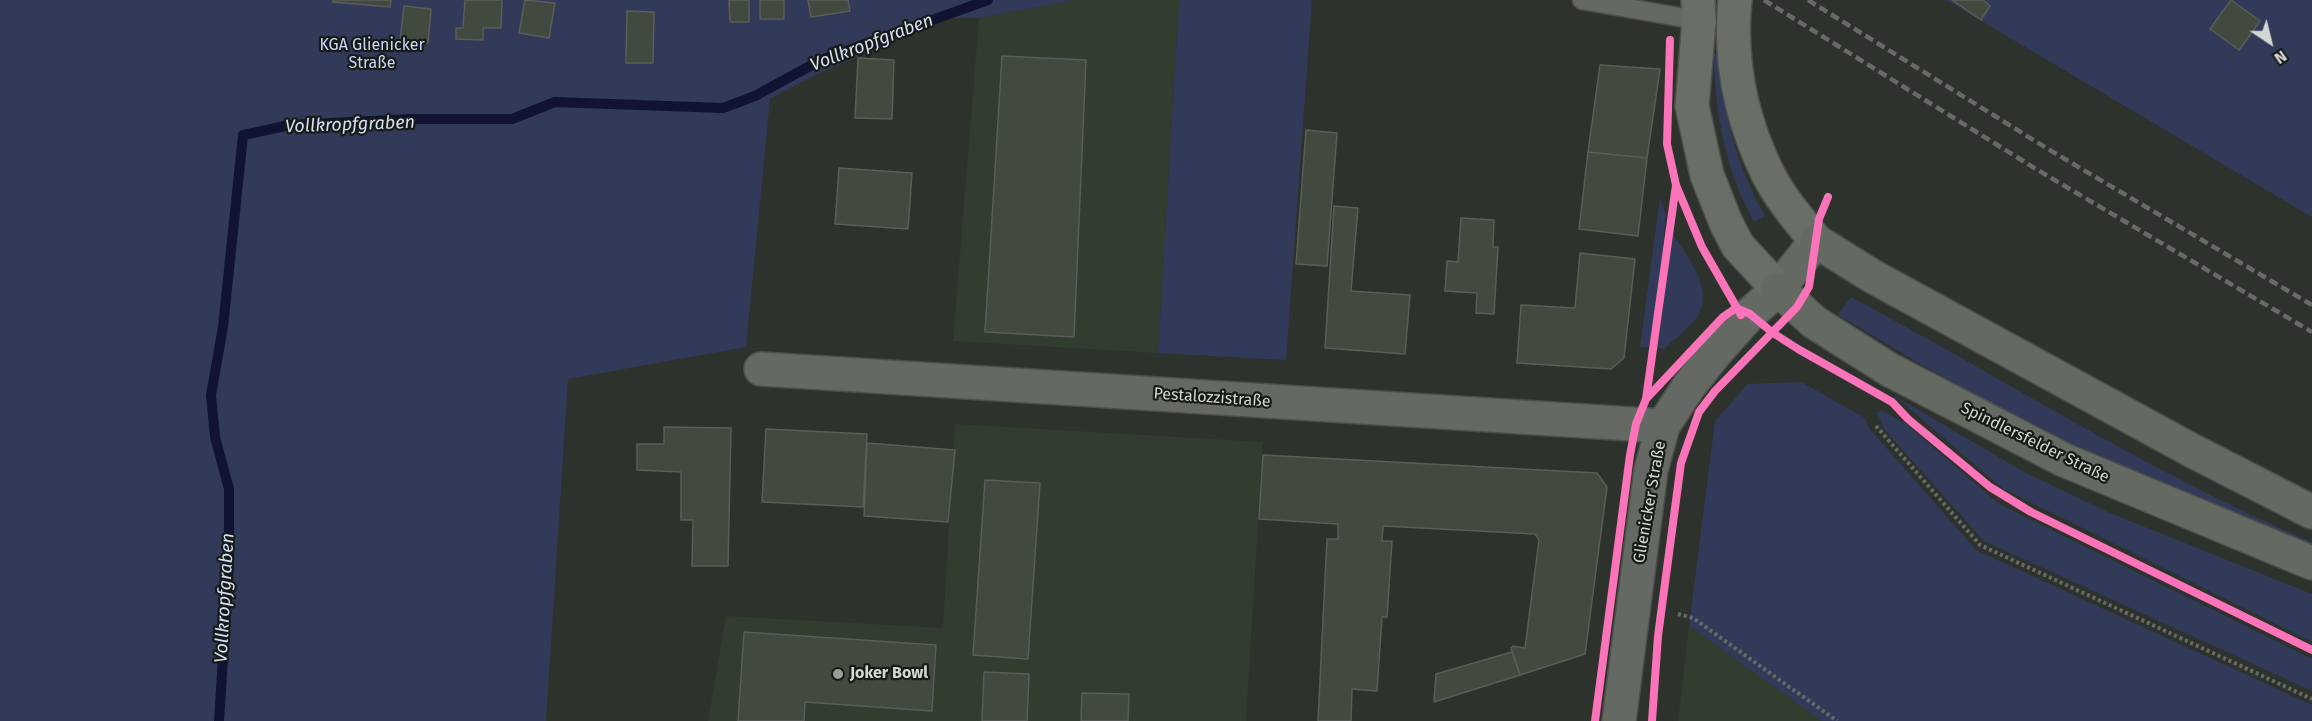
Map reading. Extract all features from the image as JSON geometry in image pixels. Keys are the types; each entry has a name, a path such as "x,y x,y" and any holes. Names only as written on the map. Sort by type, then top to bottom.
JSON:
{"highway":[{"path":"1816,241 1872,276 2190,450 2312,512"},
{"name":"Spindlersfelder Straße","path":"1778,289 1814,322 1890,370 2064,460 2312,563"}],"main road":[{"path":"1699,10 1692,106 1707,175 1738,246 1778,289"},
{"path":"1734,13 1734,58 1745,117 1768,175 1816,241"}],"street":[{"name":"Glienicker Straße","path":"1618,721 1652,470 1663,426 1689,386 1716,352 1750,314 1778,289 1816,241"},
{"name":"Pestalozzistraße","path":"761,369 1663,426"}],"lane":[{"path":"1582,0 1734,13"}],"path":[{"path":"1876,426 1980,545 2312,699"},
{"path":"1678,614 1694,618 1837,721"}],"shaded area":[{"path":"1074,0 1179,0 1158,353 953,341 979,18"},
{"path":"955,424 1263,442 1246,721 708,721 726,616 943,628"},
{"path":"1689,626 1822,721 1678,721"}],"green space":[{"name":"KGA Glienicker Straße","path":"0,0 1074,0 979,18 946,18 811,77 770,99 746,347 568,379 546,721 0,721"},
{"path":"1179,0 1312,0 1286,360 1158,353"},
{"path":"1946,0 2312,0 2312,217"},
{"path":"1713,53 1719,55 1724,98 1739,158 1765,216 1754,222 1735,180 1723,140"},
{"path":"1660,198 1666,215 1661,269 1649,347 1640,347"},
{"path":"1672,232 1700,281 1703,302 1693,322 1664,349 1658,348"},
{"path":"1851,297 2136,456 2194,487 2312,542 2312,546 2055,437 1963,389 1838,315"},
{"path":"1801,382 1865,418 1869,428 1976,550 2312,705 2312,721 1822,721 1689,626 1715,421 1748,384"},
{"path":"1895,396 2024,472 2110,513 2312,594 2312,642 2002,488"},
{"path":"1881,410 1906,424 1999,504 2312,659 2312,691 1984,541 1884,429 1877,413"}],"building":[{"path":"333,0 391,0 390,7 333,2"},
{"path":"465,0 502,0 501,28 483,28 483,40 456,39 456,28 463,28"},
{"path":"525,0 555,3 549,38 519,33"},
{"path":"729,0 749,0 749,22 730,22"},
{"path":"760,0 784,0 784,19 760,19"},
{"path":"808,0 848,0 850,11 811,17"},
{"path":"1952,0 1983,0 1990,6 1981,20"},
{"path":"2231,0 2260,21 2239,50 2210,29"},
{"path":"404,6 431,9 428,43 400,41"},
{"path":"627,11 654,12 653,63 626,63"},
{"path":"1002,56 1086,60 1074,337 985,332"},
{"path":"858,58 894,60 892,119 855,118"},
{"path":"1600,65 1660,69 1647,158 1588,152"},
{"path":"1306,130 1337,133 1327,266 1296,264"},
{"path":"1588,152 1647,158 1638,236 1579,229"},
{"path":"839,168 912,173 908,229 835,224"},
{"path":"1334,206 1358,208 1351,291 1410,295 1405,354 1325,348"},
{"path":"1461,218 1494,220 1493,247 1498,247 1494,314 1476,313 1477,293 1445,291 1447,261 1458,262"},
{"path":"1580,253 1635,259 1624,358 1611,369 1517,363 1521,305 1575,308"},
{"path":"664,427 731,428 728,566 692,566 693,520 681,520 681,472 637,470 637,444 664,444"},
{"path":"766,429 867,434 863,507 762,502"},
{"path":"867,443 955,450 948,522 864,516"},
{"path":"1263,455 1597,473 1607,487 1585,654 1520,675 1511,648 1513,646 1525,648 1539,540 1535,534 1383,526 1382,541 1392,541 1387,617 1382,617 1377,691 1352,689 1351,721 1318,721 1327,539 1338,539 1338,524 1259,519"},
{"path":"985,480 1040,483 1028,659 973,655"},
{"name":"Joker Bowl","path":"744,632 936,645 932,711 805,702 804,721 738,721"},
{"path":"1512,652 1520,675 1434,702 1436,674"},
{"path":"984,672 1029,674 1027,721 982,721"},
{"path":"1082,693 1129,694 1128,721 1081,721"}],"waterway":[{"name":"Vollkropfgraben","path":"219,721 229,562 229,489 215,437 211,395 223,327 243,135 290,125 411,119 512,119 555,102 723,108 755,96 821,60 988,0"}],"railway":[{"path":"1764,0 2036,169 2312,332"},
{"path":"1808,0 2048,149 2312,305"}],"cycle path":[{"path":"1670,40 1667,144 1676,185 1702,247 1741,315"},
{"path":"1595,721 1630,455 1636,424 1646,399 1676,185"},
{"path":"1652,721 1658,636 1681,463 1699,412 1715,391 1797,307 1809,287 1819,219 1828,197"},
{"path":"1646,399 1723,317 1736,308 1750,314 1773,333 1798,349 1892,402 1908,419 1990,487 2031,512 2312,650"}],"place":[{"name":"Joker Bowl","path":"838,674"}]}
